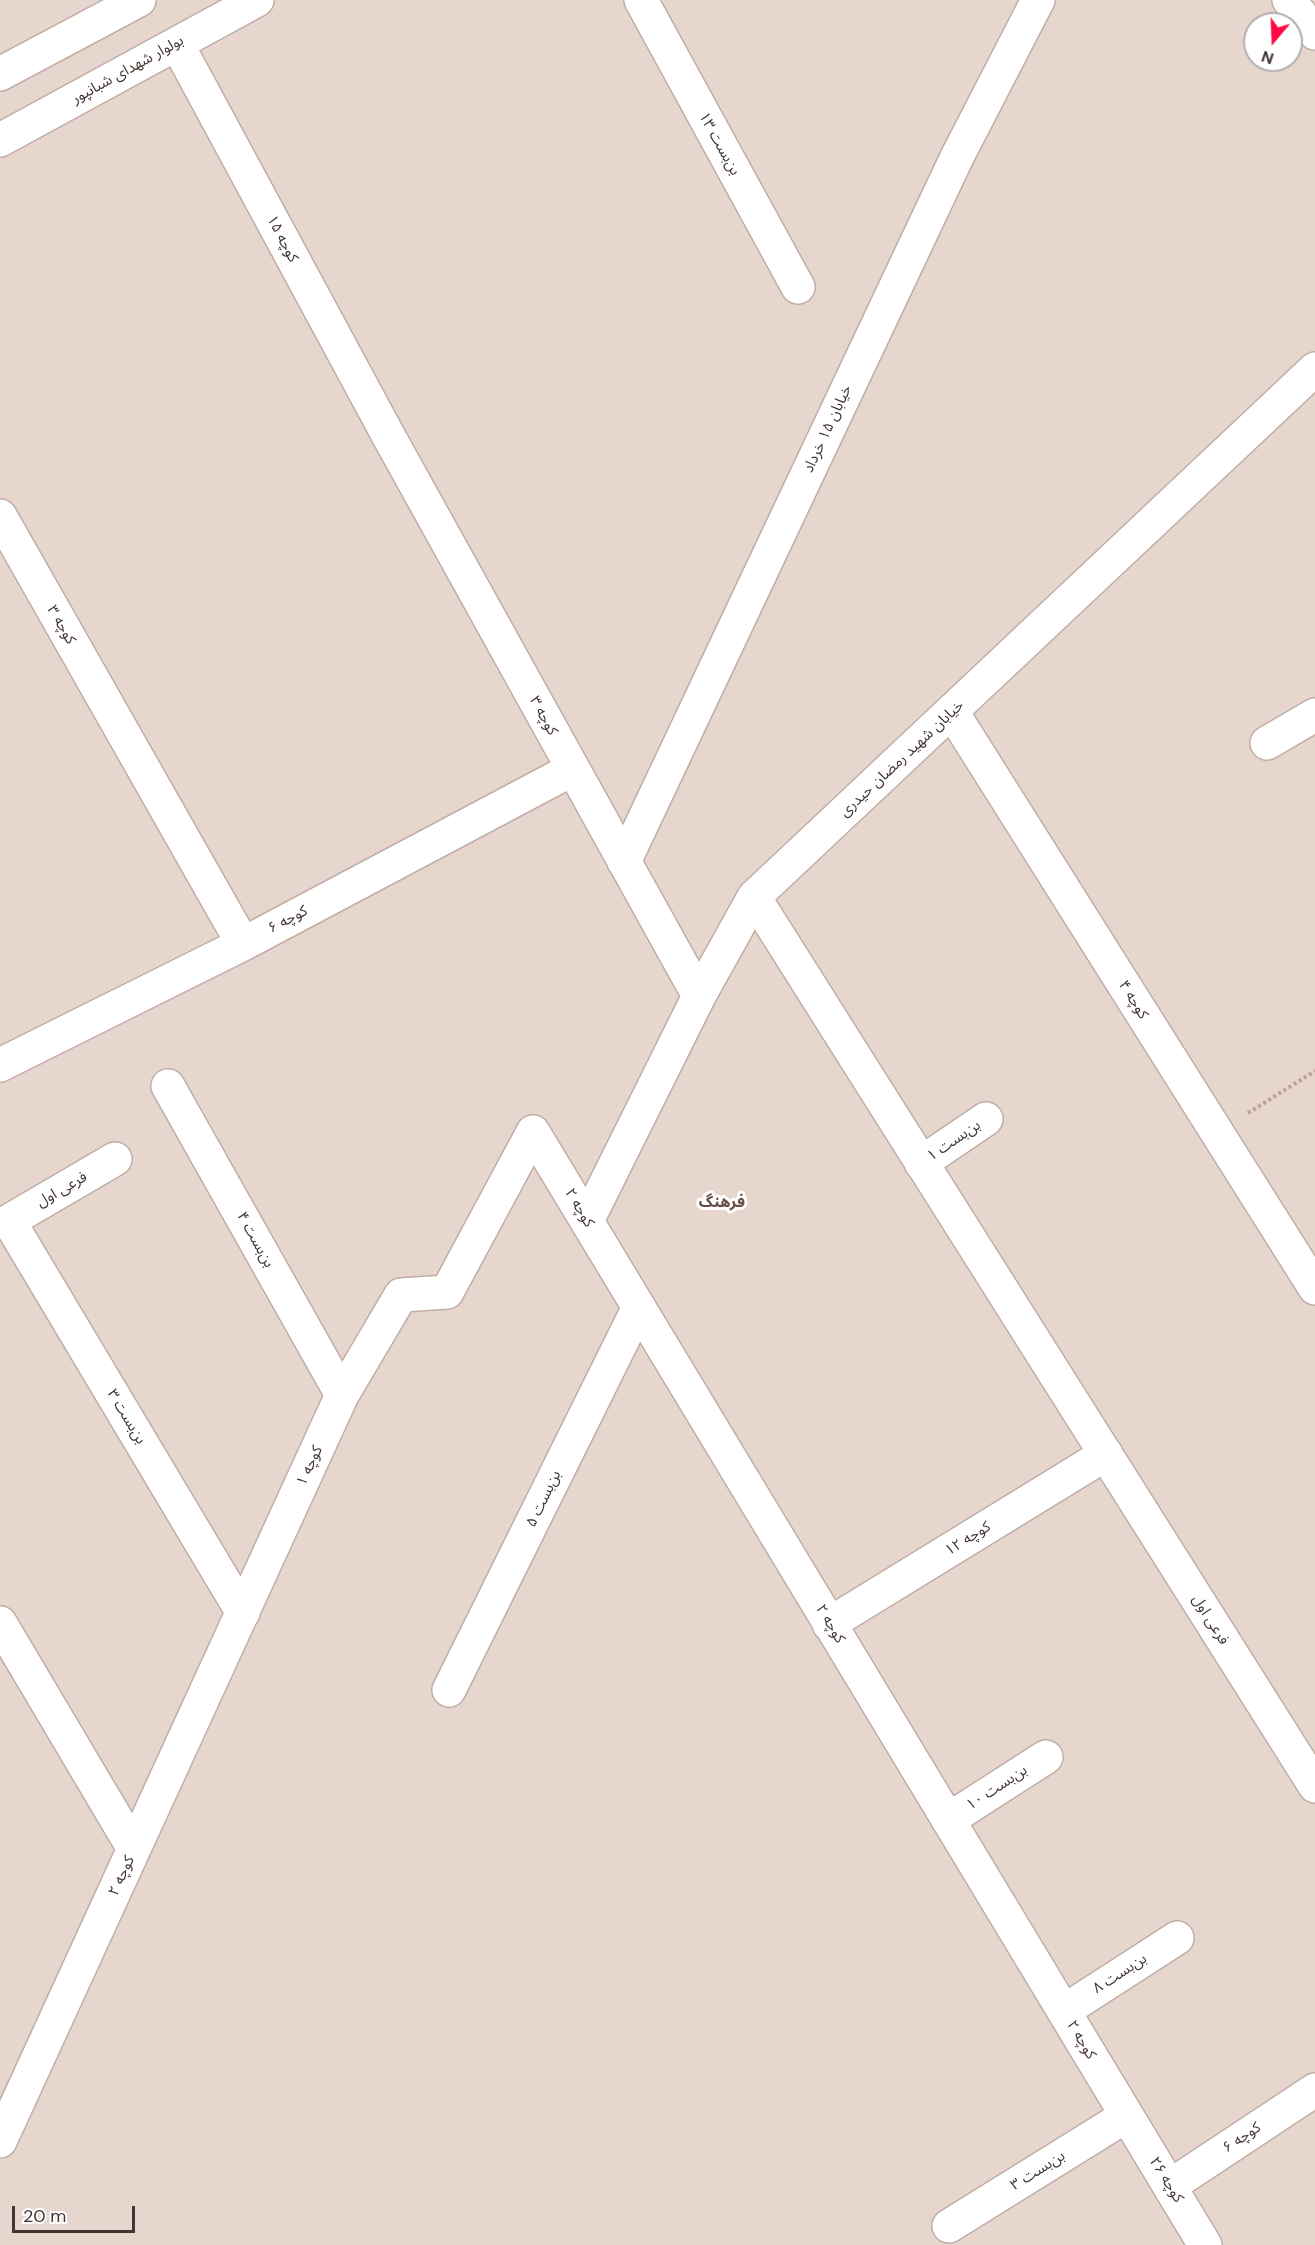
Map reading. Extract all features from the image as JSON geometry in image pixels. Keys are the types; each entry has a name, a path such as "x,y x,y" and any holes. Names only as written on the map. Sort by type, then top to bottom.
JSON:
{"street":[{"path":"0,74 139,0"},
{"name":"بولوار شهدای شبانپور","path":"0,140 257,0"},
{"name":"بن‌بست ۱۳","path":"640,0 798,287"},
{"name":"خیابان ۱۵ خرداد","path":"624,862 957,157 1038,0"},
{"name":"کوچه ۱۵","path":"177,44 388,435"},
{"name":"خیابان شهید رمضان حیدری","path":"587,1221 699,996 754,897 1315,369"},
{"name":"کوچه ۳","path":"388,435 699,996"},
{"name":"کوچه ۳","path":"0,516 243,944"},
{"name":"کوچه ۴","path":"952,712 1315,1288"},
{"path":"1267,743 1315,715"},
{"name":"کوچه ۶","path":"0,1065 243,944 573,769"},
{"path":"754,897 1106,1454"},
{"name":"بن‌بست ۴","path":"168,1086 342,1395"},
{"name":"بن‌بست ۱","path":"921,1162 986,1119"},
{"name":"کوچه ۲","path":"533,1132 1126,2116"},
{"name":"کوچه ۱","path":"134,1849 342,1395 401,1295 447,1292 533,1132"},
{"name":"فرعی اول","path":"9,1221 116,1159"},
{"name":"بن‌بست ۳","path":"9,1221 243,1613"},
{"name":"بن‌بست ۵","path":"449,1690 639,1307"},
{"name":"فرعی اول","path":"1106,1454 1315,1786"},
{"name":"کوچه ۱۲","path":"830,1624 1106,1454"},
{"name":"کوچه ۲","path":"0,1623 134,1849 0,2141"},
{"name":"بن‌بست ۱۰","path":"948,1820 1046,1757"},
{"name":"بن‌بست ۸","path":"1064,2011 1177,1938"},
{"name":"کوچه ۶","path":"1170,2186 1315,2090"},
{"name":"بن‌بست ۳","path":"949,2226 1126,2116"},
{"name":"کوچه ۲۶","path":"1126,2116 1205,2245"}],"path":[{"path":"1217,1132 1315,1071"}],"shaded area":[{"path":"0,0 1315,0 1315,2245 0,2245"}],"district":[{"name":"فرهنگ","path":"722,1203"}]}
